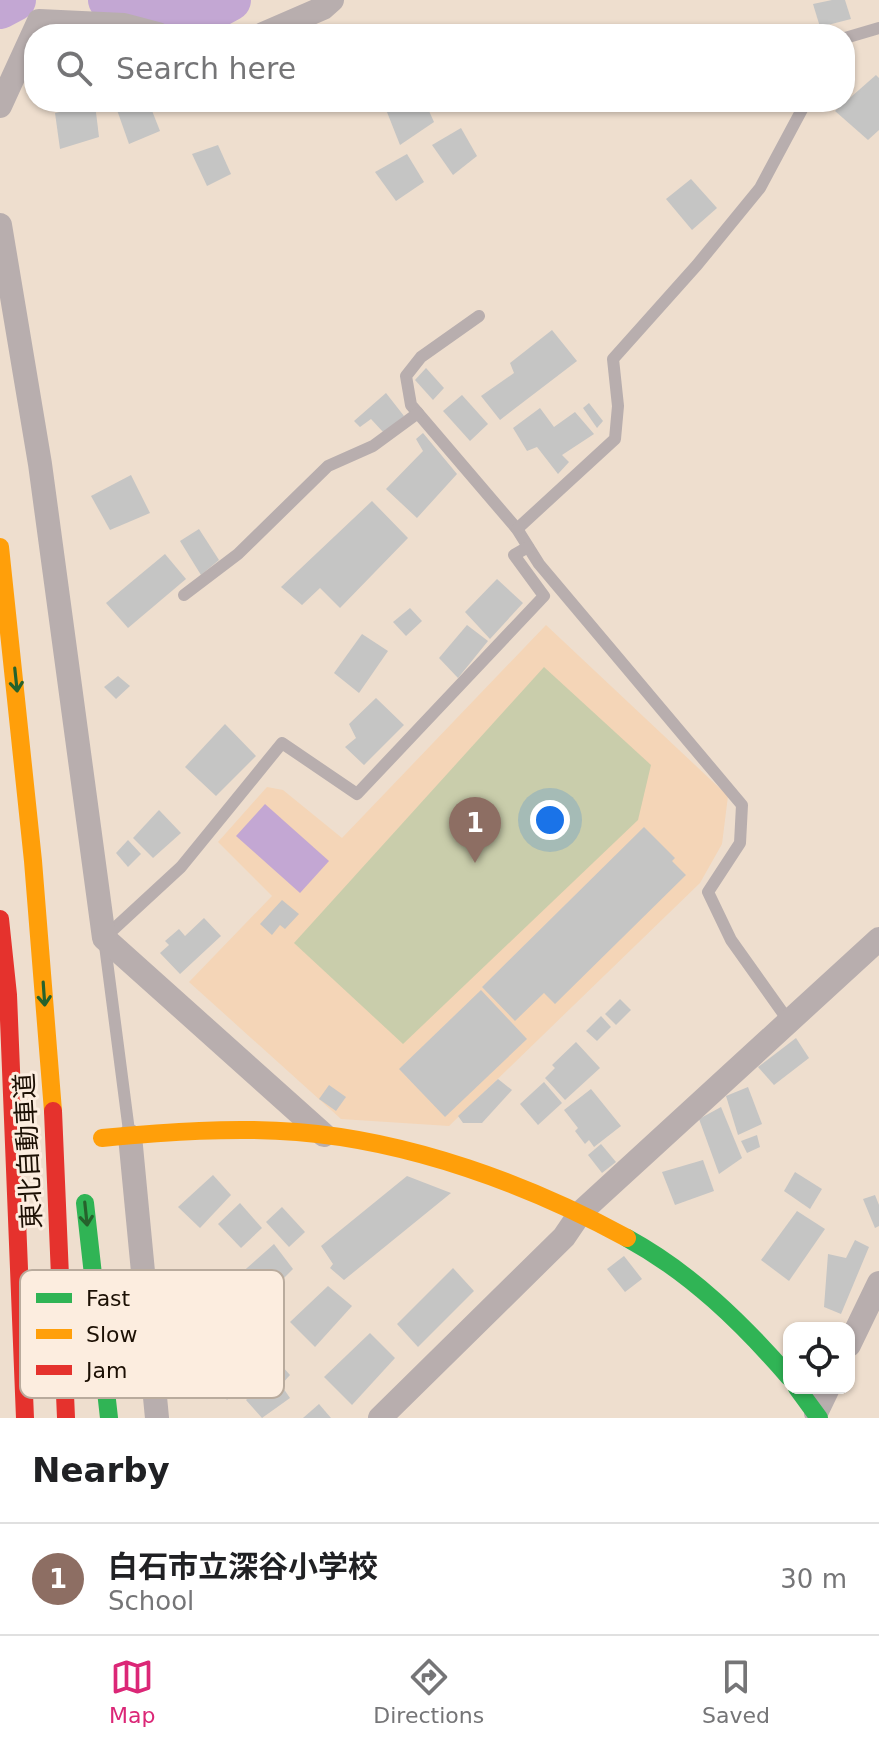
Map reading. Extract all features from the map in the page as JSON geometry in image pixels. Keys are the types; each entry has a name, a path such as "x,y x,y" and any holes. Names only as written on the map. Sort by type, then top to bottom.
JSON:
{"main road":[{"name":"東北自動車道","path":"0,547 33,861 54,1128 60,1270"},
{"path":"33,861 62,996"},
{"name":"東北自動車道","path":"0,919 8,995 20,1281"},
{"path":"102,1138 251,1131 324,1135 477,1171 581,1212 668,1261 768,1349 783,1369"},
{"path":"83,1187 92,1270"},
{"path":"802,1394 818,1416"},
{"name":"東北自動車道","path":"24,1398 25,1418"},
{"name":"東北自動車道","path":"65,1398 66,1418"},
{"path":"107,1398 109,1418"}],"street":[{"path":"286,24 323,8 332,0"},
{"path":"38,24 39,21 103,24"},
{"path":"0,106 24,54"},
{"path":"0,225 40,464 104,938 324,1135"},
{"path":"380,1418 564,1237 581,1212 879,939"},
{"path":"130,1136 143,1270"},
{"path":"855,1333 879,1283"},
{"path":"818,1416 826,1394"},
{"path":"155,1398 157,1418"}],"lane":[{"path":"855,35 879,28"},
{"path":"517,529 615,439 618,406 613,359 697,265 760,188 801,112"},
{"path":"479,316 421,357 406,376 411,405 517,529 539,564 742,805 740,843 708,892 731,940 790,1023"},
{"path":"184,595 238,554 328,466 373,446 418,413"},
{"path":"130,1136 104,938 181,867 282,743 357,794 544,596 514,555 528,547"}],"shaded area":[{"path":"546,625 728,796 722,844 700,883 449,1126 341,1119 189,982 272,896 218,842 267,787 283,790 342,838"},
{"path":"265,804 329,861 300,893 236,836"}],"green space":[{"path":"544,667 651,765 638,820 403,1044 294,943"}],"building":[{"path":"845,0 851,19 819,24 813,4"},
{"path":"876,75 879,78 879,130 868,140 836,112 855,112 855,93"},
{"path":"96,112 99,137 60,149 55,113"},
{"path":"118,112 153,112 160,131 129,144"},
{"path":"387,112 430,112 434,122 400,145"},
{"path":"461,128 477,156 453,175 432,145"},
{"path":"218,145 231,174 207,186 192,154"},
{"path":"407,154 424,182 396,201 375,172"},
{"path":"691,179 717,208 692,230 666,199"},
{"path":"552,330 577,361 500,420 481,396 514,373 510,363"},
{"path":"426,368 444,388 433,400 415,380"},
{"path":"386,393 404,416 384,433 371,419 360,427 354,421"},
{"path":"462,395 488,424 470,441 443,411"},
{"path":"589,403 603,421 597,428 583,408"},
{"path":"540,408 554,427 575,412 594,434 562,455 569,462 558,474 537,447 527,451 513,428"},
{"path":"423,433 457,474 417,518 386,489 423,451 416,439"},
{"path":"131,475 150,513 110,530 91,496"},
{"path":"372,501 408,538 340,608 320,588 302,605 281,587"},
{"path":"199,529 219,560 201,575 180,541"},
{"path":"165,554 186,579 128,628 106,603"},
{"path":"497,579 523,603 490,639 465,612"},
{"path":"410,608 422,621 406,636 393,622"},
{"path":"467,625 488,641 458,678 439,658"},
{"path":"362,634 388,651 359,693 334,673"},
{"path":"118,676 130,686 116,699 104,687"},
{"path":"376,698 404,725 364,765 345,747 356,738 349,724"},
{"path":"225,724 256,756 216,796 185,767"},
{"path":"159,810 181,833 153,858 133,838"},
{"path":"644,827 675,858 672,861 686,875 555,1004 544,993 515,1021 482,987"},
{"path":"128,840 141,854 128,867 116,853"},
{"path":"282,900 299,914 285,929 280,925 272,935 260,924"},
{"path":"204,918 221,936 180,974 160,953 169,945 165,941 179,929 185,936"},
{"path":"481,990 527,1039 445,1117 399,1069"},
{"path":"620,999 631,1010 616,1025 605,1014"},
{"path":"601,1016 611,1027 597,1041 586,1031"},
{"path":"796,1038 809,1058 774,1085 758,1067"},
{"path":"576,1042 600,1068 565,1100 545,1078 555,1068 552,1065"},
{"path":"498,1079 512,1090 482,1123 463,1123 458,1116"},
{"path":"544,1082 562,1103 538,1125 520,1104"},
{"path":"329,1085 346,1097 336,1111 319,1099"},
{"path":"748,1087 762,1124 738,1135 726,1096"},
{"path":"591,1089 621,1126 594,1147 589,1140 585,1144 575,1131 578,1128 564,1110"},
{"path":"721,1107 742,1158 719,1174 699,1119"},
{"path":"757,1135 760,1147 747,1153 741,1141"},
{"path":"601,1144 616,1162 602,1173 588,1155"},
{"path":"703,1160 714,1191 675,1205 662,1172"},
{"path":"795,1172 822,1189 810,1209 784,1191"},
{"path":"213,1175 231,1195 200,1228 178,1207"},
{"path":"407,1176 451,1193 344,1280 330,1268 333,1264 321,1246"},
{"path":"875,1195 879,1205 879,1226 875,1228 863,1199"},
{"path":"240,1203 262,1228 241,1248 218,1224"},
{"path":"282,1207 305,1232 289,1247 266,1222"},
{"path":"797,1211 825,1229 789,1281 761,1260"},
{"path":"855,1240 869,1247 841,1314 824,1307 828,1254 846,1258"},
{"path":"274,1244 293,1269 284,1278 284,1270 245,1270"},
{"path":"624,1256 642,1279 625,1292 607,1269"},
{"path":"453,1268 474,1291 418,1347 397,1324"},
{"path":"328,1286 352,1306 315,1347 290,1322"},
{"path":"370,1333 395,1358 352,1405 324,1377"},
{"path":"284,1368 290,1375 284,1382"},
{"path":"284,1389 290,1398 262,1418 246,1400 284,1398"},
{"path":"319,1404 331,1418 303,1418"}],"waterway":[{"path":"0,8 15,0"},
{"path":"109,0 197,18 230,0"}],"traffic: fast":[{"path":"85,1203 92,1270"},
{"path":"627,1238 694,1283 753,1337 783,1370"},
{"path":"801,1394 819,1418"},
{"path":"107,1398 109,1418"}],"traffic: slow":[{"path":"0,547 33,861 53,1111"},
{"path":"102,1138 248,1130 340,1137 425,1155 467,1168 550,1200 627,1238"}],"traffic: jam":[{"path":"0,919 8,995 20,1294"},
{"path":"53,1111 60,1270"},
{"path":"24,1398 25,1418"},
{"path":"65,1398 66,1418"}],"place":[{"name":"白石市立深谷小学校","path":"475,863"}]}
